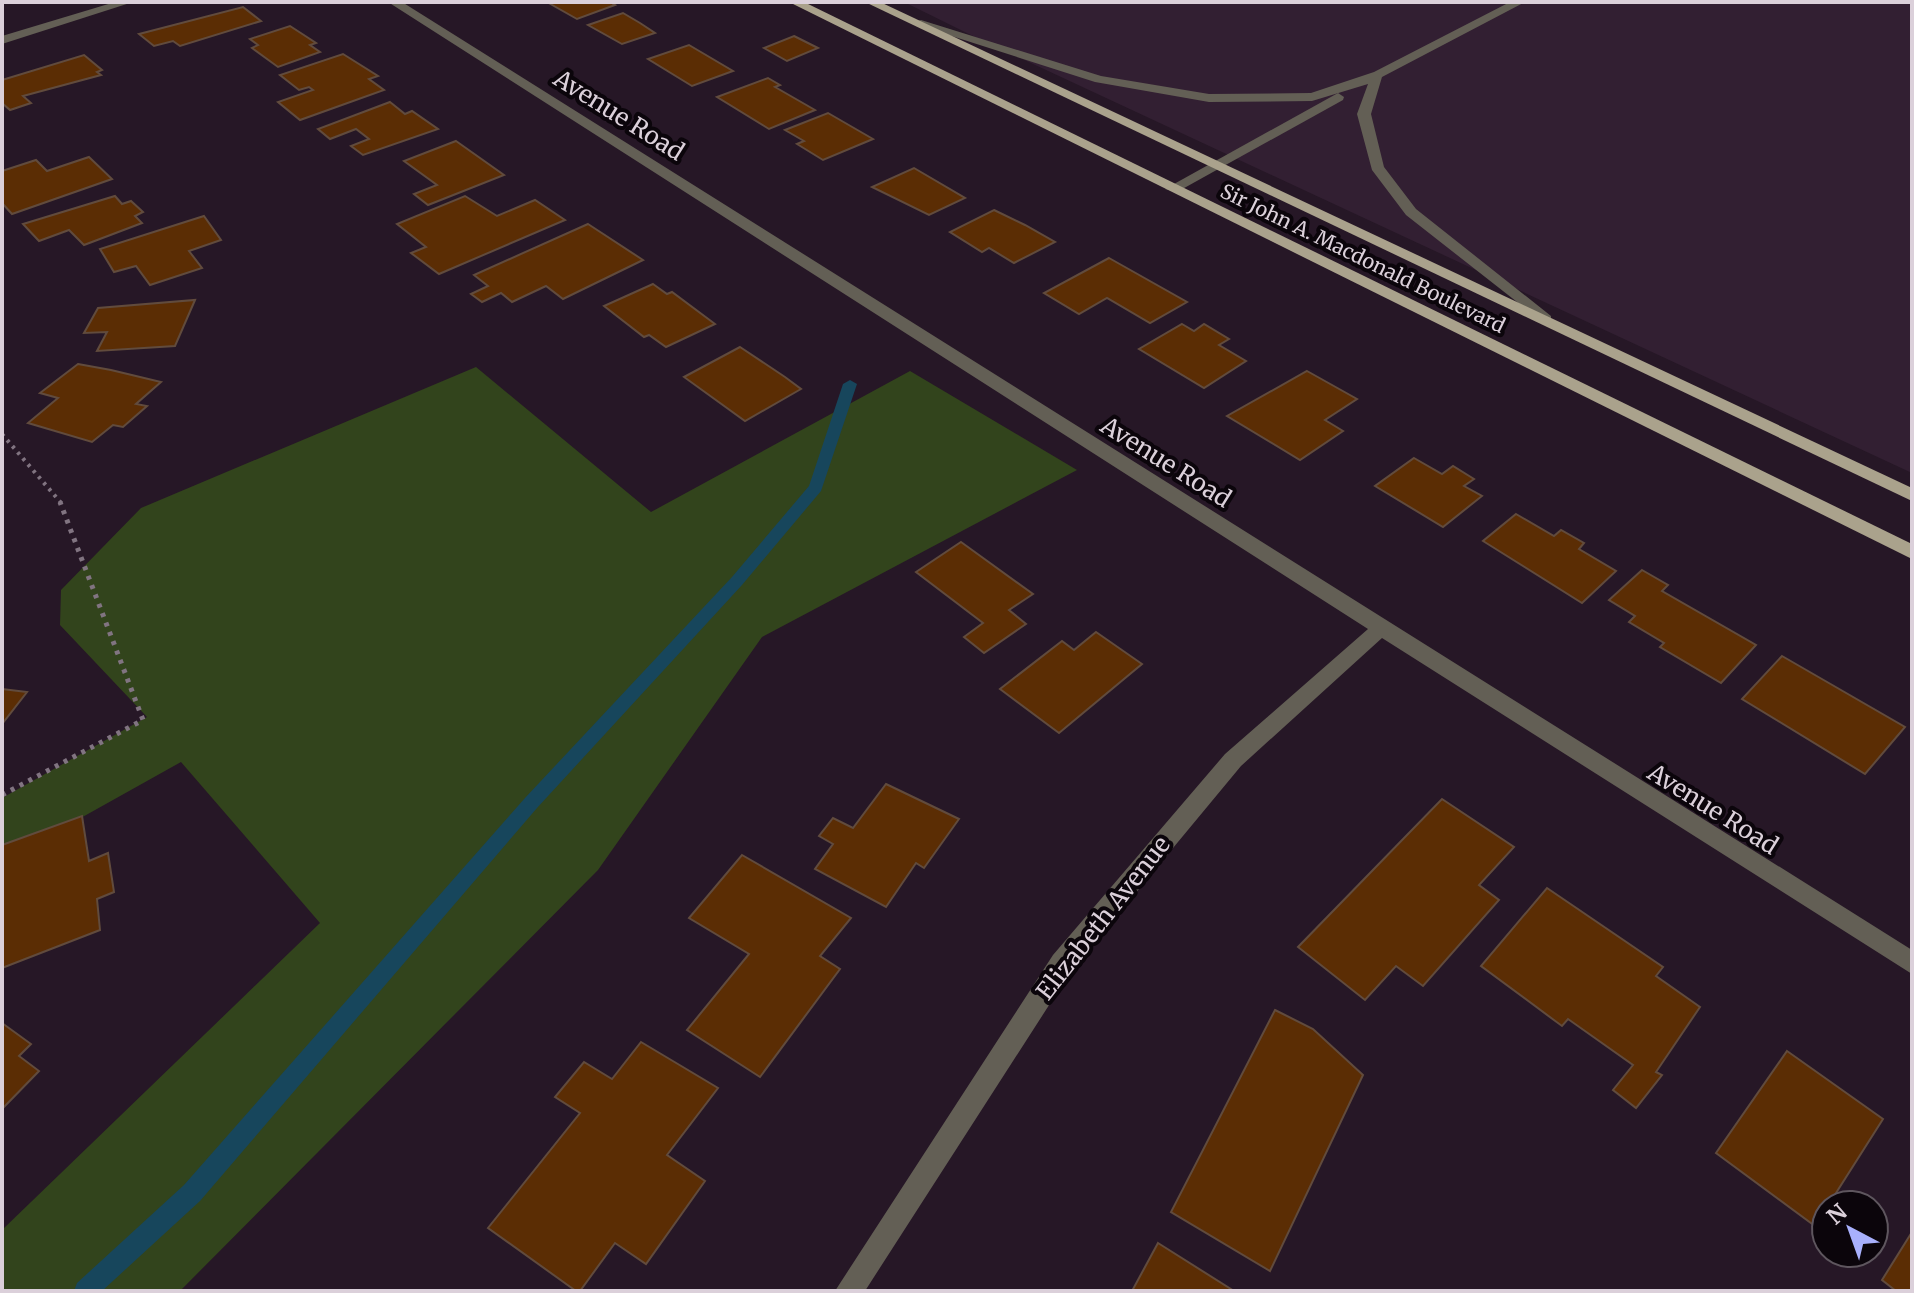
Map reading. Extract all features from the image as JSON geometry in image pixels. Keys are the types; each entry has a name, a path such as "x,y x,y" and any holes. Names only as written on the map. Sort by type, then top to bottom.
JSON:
{"main road":[{"name":"Sir John A. Macdonald Boulevard","path":"795,2 1912,552"},
{"name":"Sir John A. Macdonald Boulevard","path":"871,2 1912,495"}],"street":[{"path":"2,40 127,2"},
{"name":"Avenue Road","path":"394,2 1912,963"},
{"path":"1172,189 1377,75 1519,2"},
{"path":"917,23 1099,79 1209,98 1312,97 1377,75"},
{"path":"1377,75 1364,114 1377,167 1411,212 1545,319"},
{"name":"Elizabeth Avenue","path":"849,1291 1062,963 1233,760 1382,627"}],"path":[{"path":"2,434 64,507 143,720 2,795"}],"shaded area":[{"path":"904,2 1912,2 1912,473 973,36"}],"green space":[{"path":"476,367 651,512 910,371 1077,470 762,637 598,870 180,1291 2,1291 2,1230 320,923 181,762 2,862 2,798 147,717 60,625 61,590 141,508"}],"building":[{"path":"547,2 610,2 615,5 577,19"},
{"path":"243,7 261,21 180,46 173,41 154,46 139,34"},
{"path":"623,13 655,33 622,44 588,25"},
{"path":"290,26 316,43 310,45 320,52 278,67 252,48 258,45 250,39"},
{"path":"794,36 818,48 787,61 764,48"},
{"path":"689,45 733,71 692,86 648,59"},
{"path":"343,54 378,76 369,79 384,90 300,120 278,102 313,90 309,87 299,90 280,75"},
{"path":"84,55 102,70 97,72 101,75 23,96 31,103 10,110 2,103 2,80"},
{"path":"768,78 780,85 775,87 815,110 769,129 717,97"},
{"path":"390,102 405,114 412,111 438,129 363,155 351,146 369,139 356,129 330,139 318,129"},
{"path":"828,113 873,139 823,160 797,144 804,141 785,130"},
{"path":"456,141 504,175 428,205 414,194 437,185 404,161"},
{"path":"89,157 112,179 12,214 2,203 2,171 36,160 47,171"},
{"path":"914,168 965,198 929,215 872,187"},
{"path":"115,196 122,204 131,201 143,212 135,216 142,223 84,245 69,230 39,241 23,224"},
{"path":"465,196 497,216 535,200 565,220 439,274 411,253 426,247 397,224"},
{"path":"994,210 1055,242 1014,263 989,248 982,252 950,232"},
{"path":"204,216 221,240 189,251 202,268 150,285 136,266 114,272 100,249"},
{"path":"588,224 643,260 563,299 546,286 512,302 501,293 482,302 471,294 488,286 474,275"},
{"path":"1109,258 1187,302 1150,323 1107,298 1079,314 1044,293"},
{"path":"653,284 667,294 672,292 715,324 666,347 649,335 644,337 604,306"},
{"path":"195,300 175,346 97,351 107,332 84,333 98,308"},
{"path":"1182,324 1194,331 1204,324 1229,339 1219,345 1246,361 1204,388 1139,349"},
{"path":"740,347 801,389 745,421 684,377"},
{"path":"78,364 161,382 136,404 147,406 123,427 113,425 92,442 28,423 58,398 40,393"},
{"path":"1307,371 1357,399 1325,420 1343,431 1300,460 1227,416"},
{"path":"1414,458 1442,474 1453,466 1474,479 1464,486 1482,496 1443,527 1375,486"},
{"path":"1516,514 1554,536 1561,530 1584,543 1579,549 1616,571 1582,603 1483,541"},
{"path":"961,542 1033,594 1009,610 1026,624 984,653 964,637 983,623 916,572"},
{"path":"1642,570 1668,585 1662,591 1756,645 1721,683 1660,647 1664,643 1629,622 1635,616 1609,600"},
{"path":"1096,632 1142,664 1059,733 1000,689 1062,641 1074,650"},
{"path":"1782,656 1905,727 1865,774 1742,699"},
{"path":"2,689 27,692 2,724"},
{"path":"886,784 959,819 924,868 916,863 886,907 815,869 833,844 819,836 833,818 853,828"},
{"path":"1442,799 1514,847 1479,885 1499,900 1423,986 1396,966 1365,1000 1298,947"},
{"path":"82,816 89,861 108,853 114,892 97,899 100,930 2,968 2,845"},
{"path":"742,855 851,918 820,956 840,969 760,1077 687,1030 749,954 689,918"},
{"path":"1547,888 1663,967 1656,976 1700,1007 1656,1072 1662,1075 1636,1108 1613,1090 1633,1065 1568,1019 1562,1026 1481,966"},
{"path":"1275,1010 1313,1029 1363,1075 1270,1271 1171,1212"},
{"path":"2,1023 31,1044 19,1056 39,1071 2,1109"},
{"path":"641,1042 718,1088 667,1155 705,1181 646,1264 615,1243 580,1291 576,1291 488,1228 580,1113 555,1097 584,1062 612,1079"},
{"path":"1787,1051 1883,1119 1839,1189 1810,1189 1810,1222 1716,1153"},
{"path":"1912,1232 1912,1291 1896,1291 1882,1280"},
{"path":"1158,1243 1234,1291 1132,1291"}],"waterway":[{"path":"85,1291 192,1193 531,803 737,581 816,488 850,384"}]}
